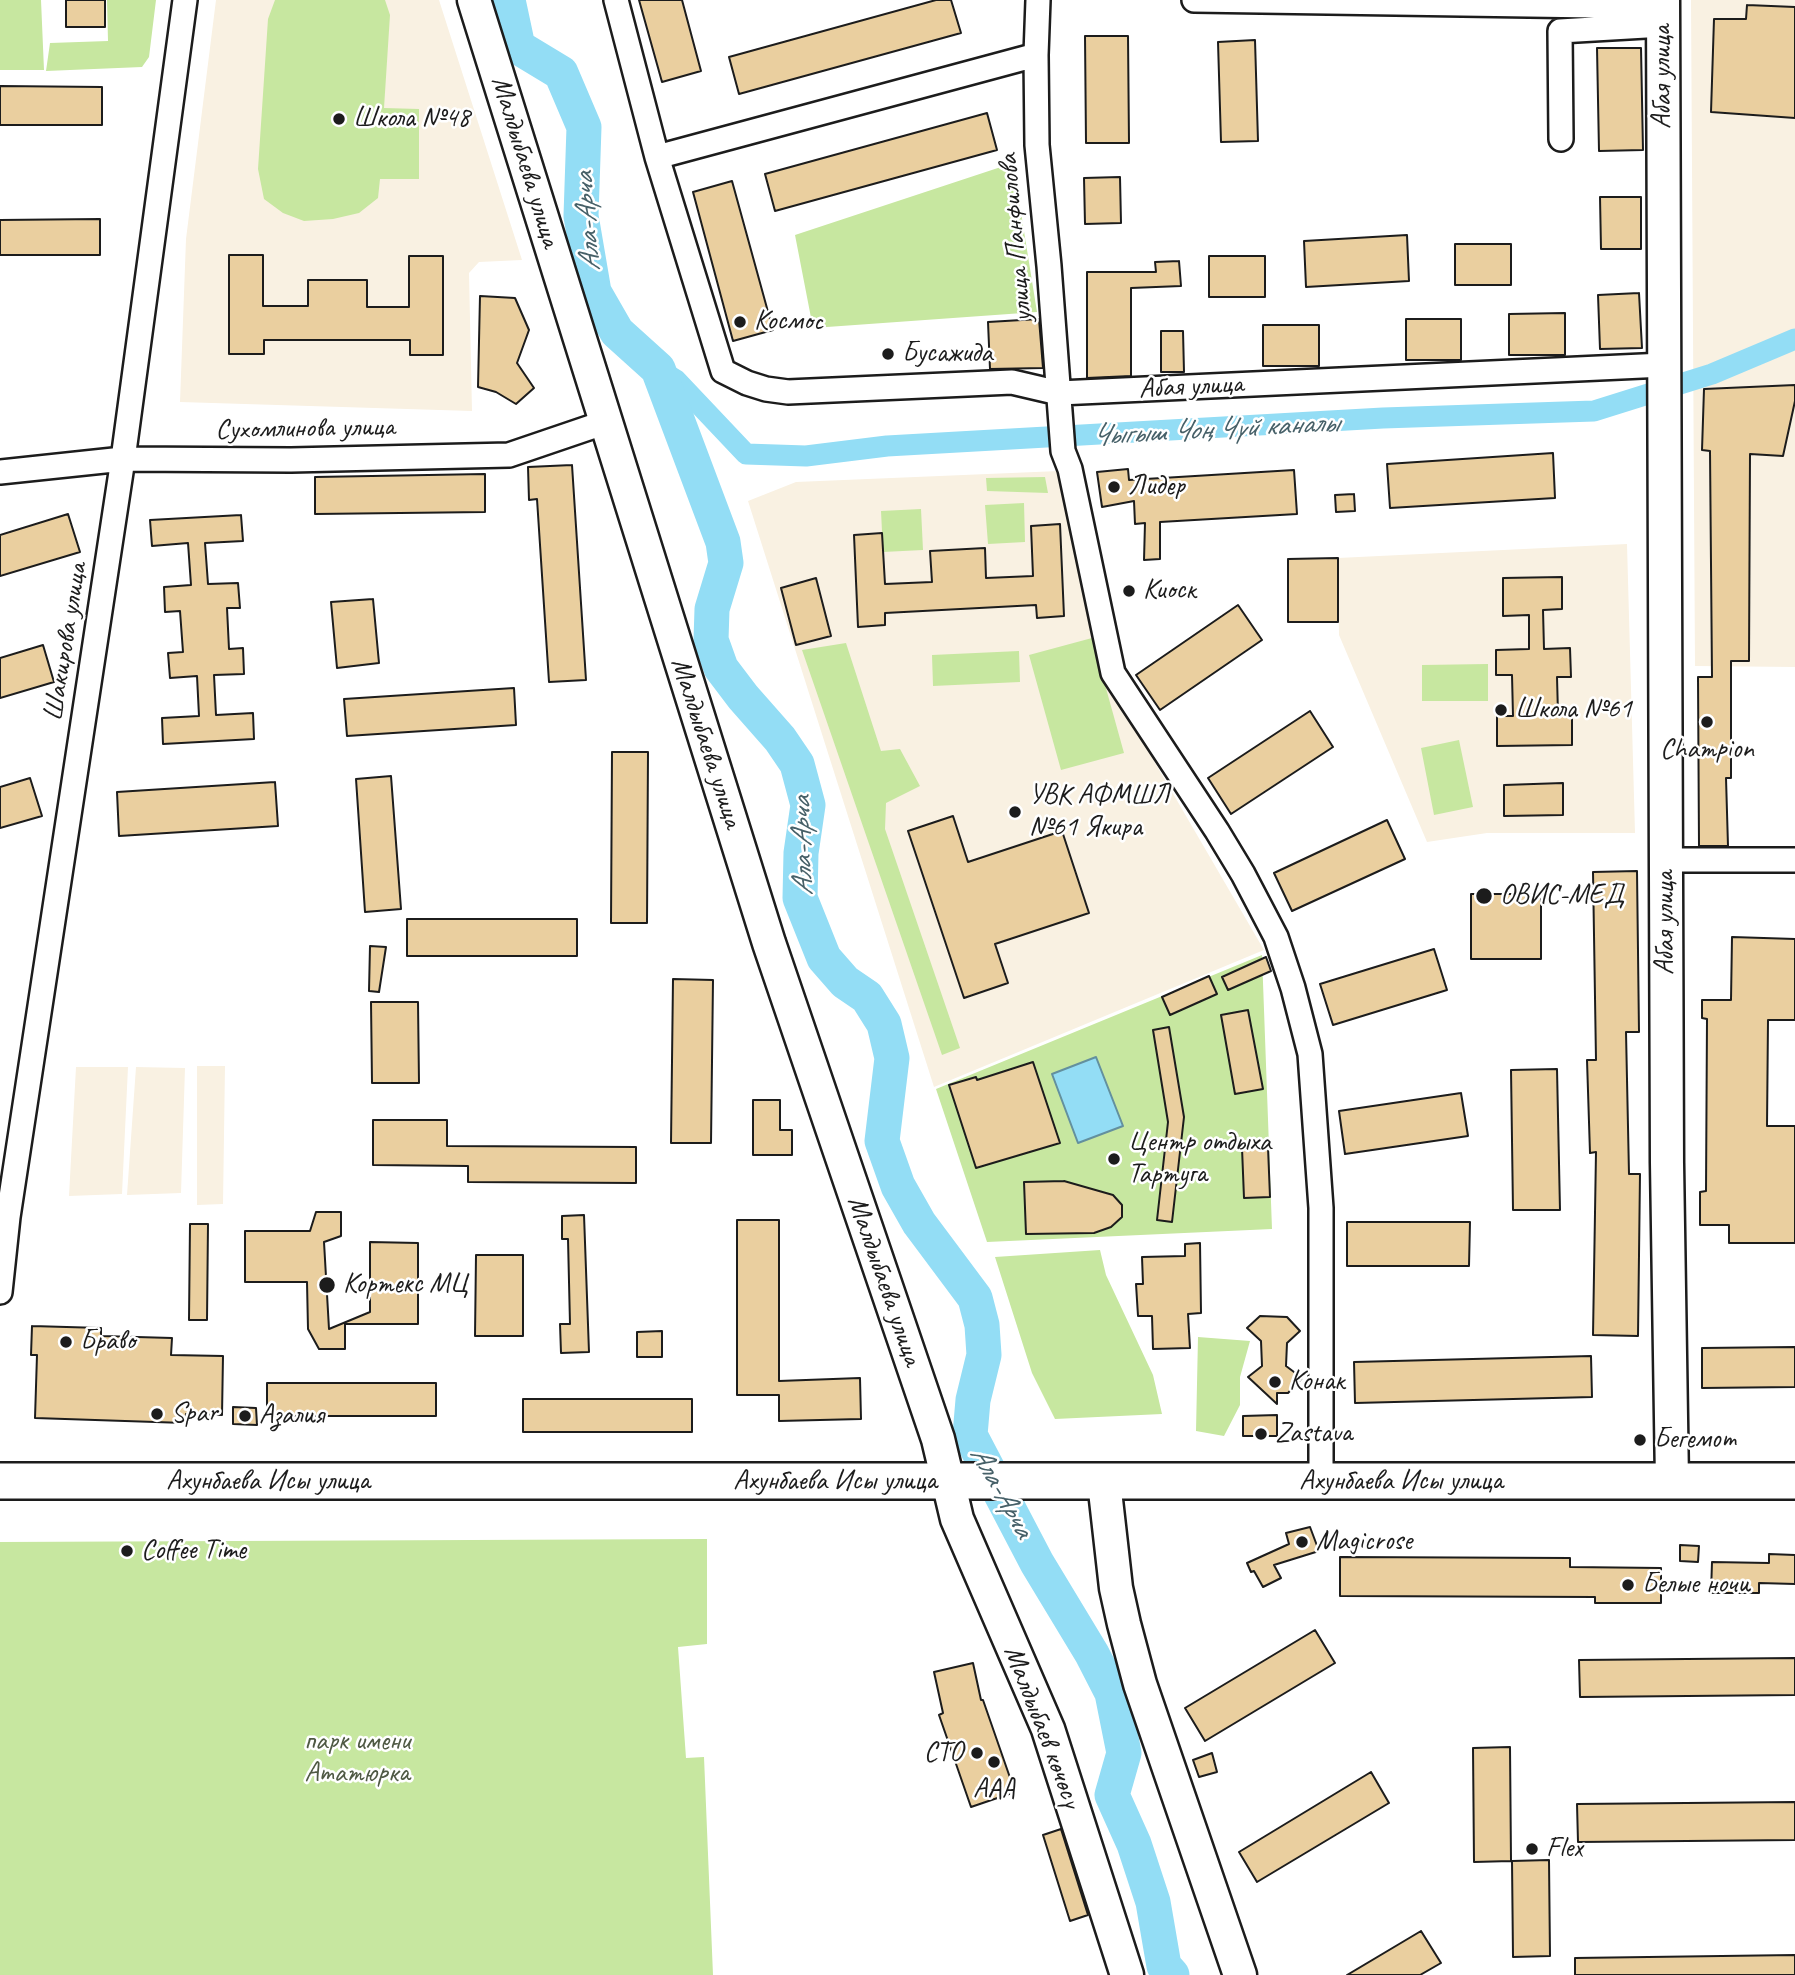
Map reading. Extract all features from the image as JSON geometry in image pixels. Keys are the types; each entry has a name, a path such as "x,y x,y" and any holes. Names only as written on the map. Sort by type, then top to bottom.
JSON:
{"main road":[{"name":"Ахунбаева Исы улица","path":"0,1481 1795,1481"}],"street":[{"name":"Шакирова улица","path":"0,1292 8,1217 123,458 185,0"},
{"name":"Малдыбаева улица","path":"474,0 765,930 938,1439 961,1483"},
{"path":"615,0 657,157 1036,55"},
{"name":"улица Панфилова","path":"1038,0 1037,145 1061,419 1066,460 1113,673 1217,831 1276,937 1310,1054 1316,1104 1321,1208 1321,1482"},
{"path":"1194,0 1663,11"},
{"path":"1561,139 1560,31 1663,11"},
{"name":"Абая улица","path":"1663,11 1667,1163 1672,1482"},
{"name":"Абая улица","path":"657,157 723,371 766,389 788,392 1012,382 1059,393 1664,384"},
{"name":"Сухомлинова улица","path":"0,472 123,458 290,460 509,455 606,422"},
{"path":"1666,860 1795,860"},
{"path":"1104,1482 1116,1588 1140,1684 1240,1975"},
{"name":"Малдыбаев көчөсү","path":"961,1483 957,1520 1048,1729 1127,1975"}],"shaded area":[{"name":"Школа №48","path":"216,0 439,0 522,260 479,262 469,273 472,411 180,402 186,239"},
{"path":"1691,0 1795,0 1795,667 1695,666"},
{"name":"УВК АФМШЛ №61 Якира","path":"1059,471 1104,675 1264,950 934,1087 748,501 796,482"},
{"name":"Школа №61","path":"1627,544 1635,833 1487,833 1427,842 1339,635 1338,558"},
{"path":"197,1066 225,1066 223,1204 197,1205"},
{"path":"76,1067 128,1067 122,1194 69,1196"},
{"path":"136,1067 185,1068 181,1193 127,1195"}],"green space":[{"path":"0,0 41,0 44,70 0,70"},
{"path":"107,0 156,0 149,57 142,67 46,71 50,43 108,41"},
{"path":"275,0 385,0 390,15 384,108 419,109 419,179 380,179 378,198 359,213 333,219 304,221 283,213 264,199 258,169 268,19"},
{"path":"1013,163 1037,312 813,328 795,235"},
{"path":"1045,477 1048,493 987,491 986,478"},
{"path":"1024,503 1025,542 988,544 985,505"},
{"path":"921,509 923,550 883,552 881,511"},
{"path":"1092,638 1124,753 1061,770 1029,655"},
{"path":"846,643 881,751 900,749 920,786 886,803 885,829 960,1048 942,1055 802,650"},
{"path":"1019,651 1020,682 933,686 932,655"},
{"path":"1488,664 1488,701 1422,701 1422,665"},
{"path":"1459,740 1473,807 1434,815 1421,748"},
{"name":"Центр отдыха Тартуга","path":"1262,955 1272,1229 987,1242 936,1089"},
{"path":"1100,1250 1106,1275 1153,1375 1162,1414 1055,1419 1032,1373 995,1257"},
{"path":"1198,1337 1250,1341 1240,1377 1240,1405 1224,1436 1196,1431"},
{"name":"парк имени Ататюрка","path":"707,1539 707,1644 678,1647 686,1758 704,1757 713,1975 0,1975 0,1542"}],"water":[{"path":"1096,1057 1123,1126 1078,1143 1052,1074"}],"building":[{"path":"66,0 105,0 105,27 66,27"},
{"path":"639,0 682,0 701,71 662,82"},
{"path":"936,0 951,0 961,33 739,94 729,57"},
{"path":"1747,5 1795,7 1795,118 1711,112 1714,19 1746,19"},
{"path":"1085,36 1128,36 1129,143 1086,143"},
{"path":"1255,40 1258,141 1221,142 1218,42"},
{"path":"1597,48 1641,48 1643,150 1599,151"},
{"path":"0,86 102,87 102,125 0,125"},
{"path":"987,113 997,150 775,211 765,174"},
{"path":"1120,177 1121,223 1085,224 1084,178"},
{"path":"732,181 773,330 733,341 693,192"},
{"path":"1600,197 1641,197 1641,249 1601,249"},
{"path":"100,219 100,255 0,255 0,220"},
{"path":"1407,235 1409,281 1306,287 1304,241"},
{"path":"1455,244 1511,244 1511,285 1455,285"},
{"path":"229,255 263,255 263,306 308,306 308,280 367,280 367,307 409,307 409,256 443,256 443,355 410,355 410,340 264,340 264,354 229,354"},
{"path":"1209,256 1265,256 1265,297 1209,297"},
{"path":"1179,261 1181,286 1131,288 1131,376 1087,378 1087,272 1156,272 1155,262"},
{"path":"1639,293 1642,348 1600,349 1598,295"},
{"path":"480,296 515,298 529,330 517,363 534,388 516,404 496,392 478,387"},
{"path":"1565,313 1565,355 1509,355 1509,314"},
{"path":"1039,319 1043,368 990,369 988,322"},
{"path":"1406,319 1461,319 1461,360 1406,360"},
{"path":"1263,325 1319,325 1319,366 1263,366"},
{"path":"1161,331 1183,331 1184,372 1161,372"},
{"path":"1795,385 1795,401 1783,456 1750,454 1749,661 1731,661 1731,778 1726,778 1728,846 1699,846 1698,677 1712,677 1710,451 1702,450 1704,389"},
{"path":"1553,453 1555,498 1390,508 1387,464"},
{"path":"572,465 586,680 549,682 537,499 529,500 528,467"},
{"path":"1128,469 1129,480 1294,470 1297,514 1160,522 1160,559 1144,560 1145,523 1135,524 1134,501 1102,507 1097,472"},
{"path":"485,474 485,512 315,514 315,477"},
{"path":"1354,494 1355,511 1336,512 1335,495"},
{"path":"68,514 80,552 0,576 0,535"},
{"path":"241,515 243,541 205,543 208,584 238,583 240,608 227,608 229,649 243,648 244,674 214,675 216,715 253,713 254,739 163,744 162,718 199,716 197,676 170,678 168,653 183,652 180,611 165,612 164,587 191,585 188,543 152,546 150,520"},
{"path":"1060,524 1064,616 1037,618 1036,605 885,613 885,625 858,627 854,535 882,533 885,584 932,582 930,551 985,548 986,578 1033,576 1031,526"},
{"path":"1338,558 1338,622 1288,622 1288,559"},
{"path":"1562,577 1562,609 1543,610 1544,649 1570,648 1571,677 1557,677 1558,714 1572,714 1572,745 1497,746 1497,716 1513,716 1512,675 1496,675 1496,650 1529,649 1529,615 1503,616 1503,578"},
{"path":"816,578 831,636 796,645 781,588"},
{"path":"373,599 379,663 337,668 331,602"},
{"path":"1238,605 1262,640 1160,710 1136,675"},
{"path":"43,645 54,682 0,698 0,658"},
{"path":"514,688 516,725 347,736 344,699"},
{"path":"1310,711 1333,747 1231,814 1208,778"},
{"path":"612,752 648,752 647,923 611,923"},
{"path":"391,776 401,909 365,912 356,779"},
{"path":"30,778 42,816 0,828 0,787"},
{"path":"275,782 278,826 119,836 117,792"},
{"path":"1563,783 1563,815 1504,816 1504,785"},
{"path":"953,816 968,862 1062,831 1089,913 995,944 1008,983 964,998 908,831"},
{"path":"1387,820 1405,859 1292,911 1274,873"},
{"path":"1637,871 1639,1032 1626,1032 1629,1174 1640,1174 1638,1336 1593,1335 1596,1152 1590,1153 1587,1060 1596,1060 1593,872"},
{"path":"1471,894 1541,894 1541,959 1471,959"},
{"path":"407,919 577,919 577,956 407,956"},
{"path":"1732,937 1795,939 1795,1020 1768,1020 1767,1126 1795,1126 1795,1243 1729,1243 1729,1225 1700,1225 1700,1192 1706,1191 1707,1019 1702,1018 1702,1000 1731,1000"},
{"path":"370,946 386,947 379,992 369,991"},
{"path":"1434,949 1447,990 1333,1025 1320,984"},
{"path":"1266,957 1271,971 1228,990 1222,977"},
{"path":"1209,976 1217,994 1170,1015 1162,997"},
{"path":"673,979 713,980 711,1143 671,1143"},
{"path":"371,1002 418,1002 419,1083 372,1083"},
{"path":"1248,1010 1263,1089 1235,1094 1221,1015"},
{"path":"1169,1027 1184,1117 1172,1222 1157,1220 1168,1122 1153,1030"},
{"path":"1033,1062 1060,1143 976,1168 949,1085 976,1077 977,1080"},
{"path":"1557,1069 1560,1210 1513,1210 1511,1070"},
{"path":"1461,1093 1468,1136 1345,1154 1339,1111"},
{"path":"753,1100 780,1100 780,1130 792,1130 792,1155 753,1155"},
{"path":"373,1120 447,1120 447,1146 636,1147 636,1183 468,1182 468,1166 373,1165"},
{"path":"1268,1147 1270,1197 1244,1198 1242,1148"},
{"path":"1064,1181 1113,1195 1122,1205 1122,1217 1111,1227 1094,1233 1026,1234 1024,1182"},
{"path":"316,1212 341,1212 341,1236 324,1242 329,1329 370,1312 370,1242 418,1243 418,1324 345,1324 345,1349 319,1349 308,1329 307,1282 245,1282 245,1231 310,1231"},
{"path":"584,1215 589,1352 561,1353 560,1324 570,1324 568,1239 562,1239 562,1216"},
{"path":"737,1220 779,1220 779,1381 860,1378 861,1419 779,1421 779,1395 737,1395"},
{"path":"1347,1222 1470,1222 1469,1266 1347,1266"},
{"path":"190,1224 208,1224 207,1320 189,1320"},
{"path":"1200,1243 1201,1313 1188,1314 1190,1348 1153,1349 1152,1316 1138,1316 1136,1284 1143,1284 1142,1257 1185,1256 1185,1244"},
{"path":"476,1255 523,1255 523,1336 475,1336"},
{"path":"1260,1316 1287,1317 1300,1331 1287,1343 1286,1366 1302,1378 1288,1393 1277,1393 1277,1404 1248,1377 1262,1366 1261,1341 1247,1328"},
{"path":"32,1326 101,1328 101,1336 172,1338 171,1355 223,1356 222,1415 186,1414 185,1423 35,1418 37,1355 31,1355"},
{"path":"662,1331 662,1357 637,1357 637,1332"},
{"path":"1795,1347 1795,1387 1702,1388 1702,1348"},
{"path":"1591,1356 1592,1397 1355,1403 1354,1362"},
{"path":"267,1383 436,1383 436,1416 267,1416"},
{"path":"523,1399 692,1399 692,1432 523,1432"},
{"name":"Азалия","path":"233,1407 256,1408 257,1425 233,1424"},
{"path":"1277,1415 1277,1436 1243,1436 1243,1416"},
{"path":"1310,1527 1319,1551 1274,1565 1281,1578 1263,1587 1247,1563 1289,1544 1286,1533"},
{"path":"1680,1545 1699,1546 1698,1562 1680,1561"},
{"path":"1769,1554 1795,1555 1795,1584 1759,1583 1759,1593 1711,1593 1712,1562 1769,1563"},
{"path":"1340,1557 1570,1558 1570,1567 1661,1568 1661,1603 1595,1603 1595,1597 1340,1596"},
{"path":"1315,1630 1335,1663 1205,1741 1185,1708"},
{"path":"1795,1658 1795,1695 1580,1697 1579,1660"},
{"name":"CTO","path":"973,1663 981,1700 1015,1792 971,1807 939,1715 943,1713 934,1672"},
{"path":"1510,1747 1511,1861 1474,1862 1473,1748"},
{"path":"1212,1753 1217,1772 1199,1777 1193,1760"},
{"path":"1371,1772 1389,1803 1257,1882 1239,1852"},
{"path":"1795,1802 1795,1840 1578,1842 1577,1804"},
{"path":"1061,1829 1088,1915 1070,1921 1043,1835"},
{"path":"1549,1860 1550,1956 1513,1957 1512,1861"},
{"path":"1421,1931 1441,1963 1420,1975 1347,1975"},
{"path":"1795,1955 1795,1975 1575,1975 1575,1958"}],"waterway":[{"name":"Ала-Арча","path":"508,0 518,47 561,73 584,127 581,216 594,292 617,332 658,369 723,542 726,563 712,609 711,640 721,668 780,739 797,764 808,805 801,853 800,898 824,958 845,982 867,997 884,1024 892,1058 882,1141 898,1186 919,1223 975,1298 982,1325 984,1355 973,1400 970,1435 1037,1563 1092,1654 1112,1693 1124,1753 1112,1795 1134,1844 1153,1902 1164,1966 1172,1975"},
{"name":"Чыгыш Чоң Чүй каналы","path":"658,369 676,380 746,454 806,456 887,446 1383,418 1594,411 1712,374 1795,339"}],"place":[{"name":"Школа №48","path":"339,119"},
{"name":"Космос","path":"740,322"},
{"name":"Бусажида","path":"888,354"},
{"name":"Лидер","path":"1114,487"},
{"name":"Киоск","path":"1129,591"},
{"name":"Школа №61","path":"1501,710"},
{"name":"Champion","path":"1707,722"},
{"name":"УВК АФМШЛ №61 Якира","path":"1015,812"},
{"name":"ОВИС-МЕД","path":"1484,896"},
{"name":"Центр отдыха Тартуга","path":"1114,1159"},
{"name":"Кортекс МЦ","path":"327,1285"},
{"name":"Браво","path":"66,1342"},
{"name":"Конак","path":"1275,1382"},
{"name":"Spar","path":"157,1414"},
{"name":"Азалия","path":"245,1416"},
{"name":"Zastava","path":"1261,1434"},
{"name":"Бегемот","path":"1640,1440"},
{"name":"Magicrose","path":"1302,1542"},
{"name":"Coffee Time","path":"127,1551"},
{"name":"Белые ночи","path":"1628,1585"},
{"name":"CTO","path":"977,1753"},
{"name":"ААА","path":"994,1762"},
{"name":"Flex","path":"1532,1849"}]}
